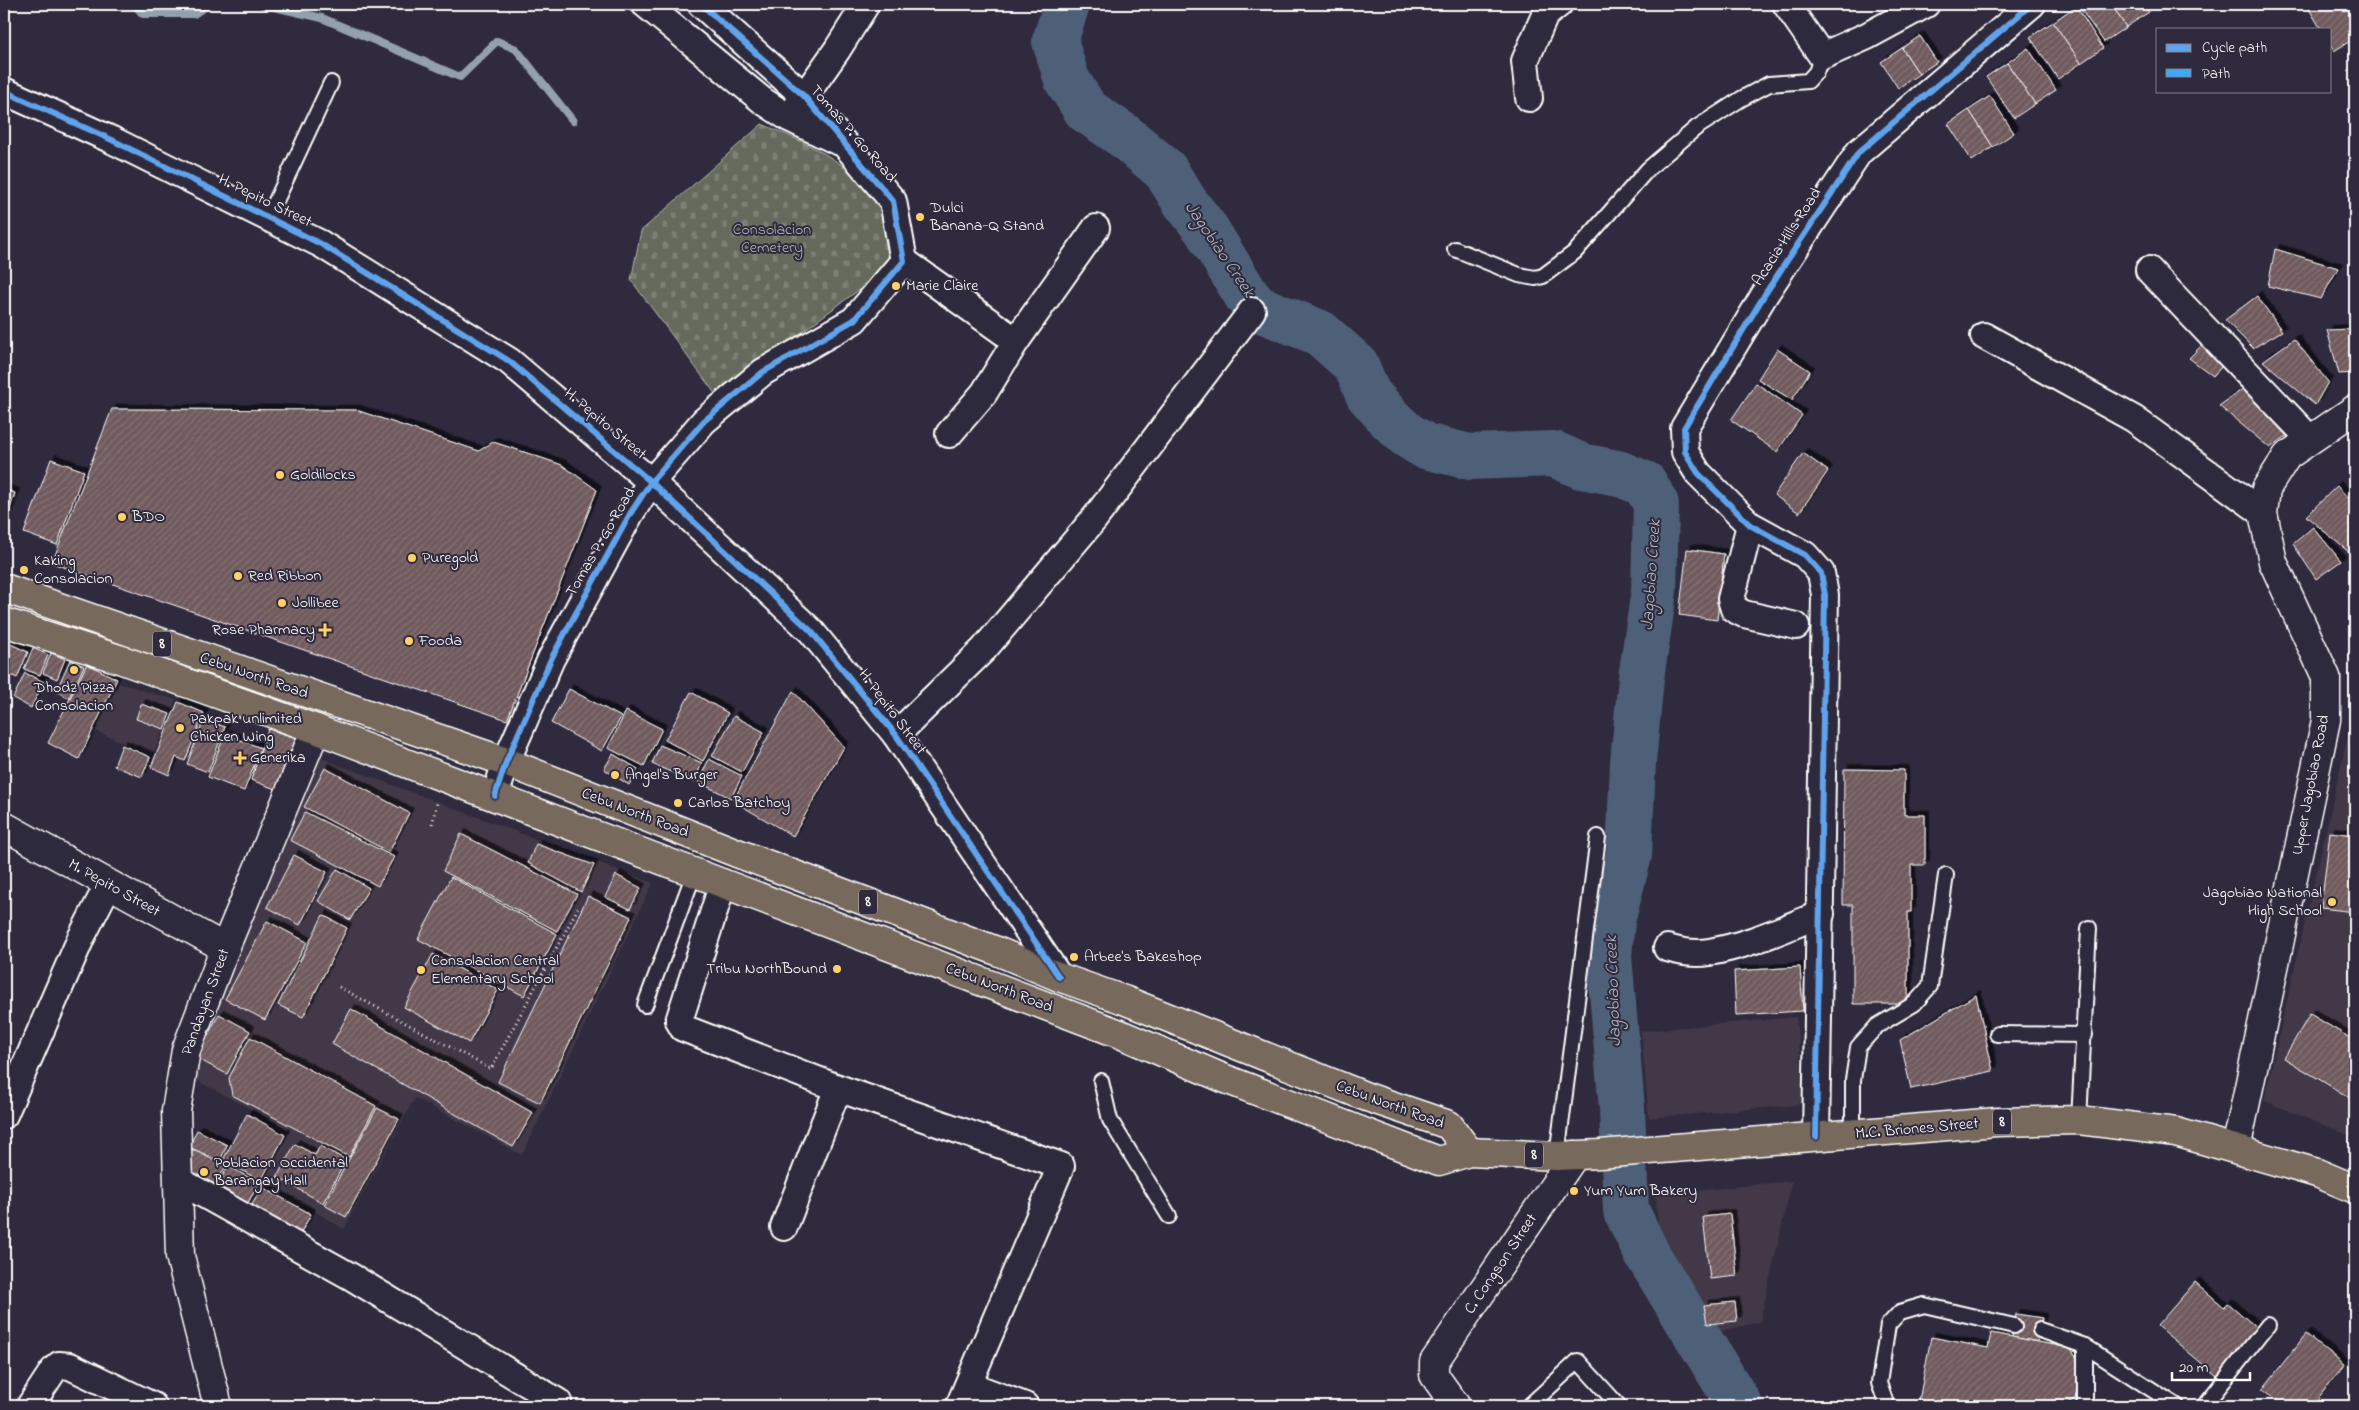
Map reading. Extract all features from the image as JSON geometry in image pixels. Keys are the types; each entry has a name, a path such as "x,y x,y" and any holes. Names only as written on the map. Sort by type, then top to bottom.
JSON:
{"main road":[{"name":"Cebu North Road","path":"4,588 506,762 737,853 997,951 1059,977 1124,1000 1367,1097 1449,1125 1469,1152 1439,1160 1223,1078 1120,1034 495,796 316,729 122,660 4,622"},
{"name":"M.C. Briones Street","path":"1469,1152 1577,1155 1640,1152 1997,1122 2079,1120 2176,1132 2317,1173 2355,1189"}],"street":[{"name":"Tomas P. Go Road","path":"645,4 763,101 789,118 846,145"},
{"name":"Tomas P. Go Road","path":"495,796 506,762 551,659 630,514 651,482 704,421 763,372 854,320 904,261 893,202 804,96 701,4"},
{"name":"Tomas P. Go Road","path":"789,118 838,50 866,4"},
{"path":"1529,98 1525,61 1545,15 1559,4"},
{"path":"1786,4 1822,56 1867,36 1926,4"},
{"name":"Acacia Hills Road","path":"1816,1137 1825,595 1821,573 1805,555 1750,525 1698,473 1685,452 1684,428 1765,294 1859,152 2032,4"},
{"name":"H. Pepito Street","path":"4,91 112,140 321,244 509,361 651,482 811,631 896,735 1059,977"},
{"path":"949,434 984,393 1016,341 1096,228"},
{"path":"904,261 1016,341"},
{"path":"2149,270 2310,439"},
{"path":"896,735 984,649 1095,518 1252,312"},
{"path":"1984,336 2134,419 2263,513"},
{"name":"Upper Jagobiao Road","path":"2236,1149 2326,720 2326,677 2273,562 2263,513 2266,489 2286,456 2355,409"},
{"path":"1750,525 1731,599 1734,609 1744,614 1796,626"},
{"name":"Pandayan Street","path":"218,1406 180,1256 176,1111 186,1050 225,948 272,840 316,729"},
{"name":"M. Pepito Street","path":"4,826 225,948"},
{"path":"723,882 680,1021 683,1028 838,1088 1061,1166 964,1396 1025,1406"},
{"path":"4,1115 81,938 108,885"},
{"path":"1667,948 1686,953 1709,953 1746,942 1821,914"},
{"path":"784,1227 838,1088"},
{"name":"C. Congson Street","path":"1456,1406 1434,1375 1434,1362 1577,1155"},
{"path":"178,1180 359,1281 558,1402"},
{"path":"30,1406 52,1371 59,1365 70,1366 153,1406"}],"lane":[{"path":"1455,249 1519,275 1535,278 1543,276 1575,252 1648,169 1696,128 1741,99 1769,84 1808,81 1816,72 1822,56"},
{"path":"268,218 331,83"},
{"path":"1577,1155 1598,837"},
{"path":"645,1005 695,871"},
{"path":"1852,1134 1853,1080 1858,1047 1878,1026 1914,1004 1930,986 1946,875"},
{"path":"2079,1120 2089,928"},
{"path":"1997,1034 2084,1035"},
{"path":"1101,1081 1110,1120 1169,1216"},
{"path":"1887,1406 1879,1383 1888,1325 1900,1312 1924,1305 2014,1326"},
{"path":"2204,1406 2268,1325"},
{"path":"2040,1330 2085,1346 2177,1406"},
{"path":"2083,1406 2085,1403 2085,1346"},
{"path":"1529,1406 1578,1362 1619,1406"}],"path":[{"path":"339,987 491,1069 578,908"}],"shaded area":[{"path":"119,683 176,700 153,755 95,731"},
{"name":"Jagobiao National High School","path":"2355,704 2355,1138 2264,1101"},
{"name":"Consolacion Central Elementary School","path":"321,758 653,883 522,1155 415,1098 344,1229 263,1180 290,1130 194,1079 194,1057"},
{"path":"1796,1017 1805,1104 1649,1118 1641,1031"},
{"path":"1792,1181 1760,1322 1702,1335 1659,1233 1655,1195"}],"green space":[{"name":"Consolacion Cemetery","path":"762,124 834,159 864,185 876,200 885,218 893,256 875,278 716,395 631,280 641,231"}],"building":[{"path":"2077,4 2111,4 2126,27 2104,42"},
{"path":"2111,4 2143,4 2149,12 2126,27"},
{"path":"2306,4 2355,4 2355,38 2334,51 2332,48 2332,28 2320,28"},
{"path":"2076,6 2103,48 2081,63 2053,22"},
{"path":"2053,22 2081,63 2058,79 2030,37"},
{"path":"1920,36 1937,62 1919,74 1902,48"},
{"path":"1902,48 1919,74 1898,88 1881,62"},
{"path":"2028,48 2056,90 2035,104 2007,63"},
{"path":"2007,63 2035,104 2014,118 1986,77"},
{"path":"1990,96 2014,133 1993,147 1969,110"},
{"path":"1969,110 1993,147 1972,161 1948,124"},
{"path":"2275,249 2338,268 2321,299 2268,286"},
{"path":"2257,296 2282,331 2253,348 2225,320"},
{"path":"2355,329 2355,373 2339,374 2327,330"},
{"path":"2294,339 2328,382 2315,405 2263,361"},
{"path":"2205,342 2226,362 2213,376 2189,358"},
{"path":"1777,349 1810,371 1792,400 1758,379"},
{"path":"1756,383 1802,415 1777,452 1731,420"},
{"path":"2247,386 2289,434 2270,448 2219,406"},
{"name":"Fooda","path":"112,409 356,410 479,451 493,442 521,451 562,465 597,490 507,720 52,563"},
{"path":"1803,453 1828,471 1799,513 1774,495"},
{"path":"51,459 84,471 57,545 24,533"},
{"path":"2337,486 2355,505 2355,544 2350,553 2306,516"},
{"path":"4,489 15,493 4,528"},
{"path":"2313,527 2341,561 2316,579 2293,544"},
{"path":"1687,549 1724,554 1717,620 1679,615"},
{"path":"4,641 28,652 17,678 4,672"},
{"path":"33,648 48,655 40,675 24,669"},
{"path":"51,653 65,659 57,679 43,673"},
{"path":"70,660 84,666 69,698 56,691"},
{"path":"87,664 117,679 79,759 48,743"},
{"path":"25,673 44,682 31,708 13,698"},
{"path":"569,689 621,717 602,751 551,723"},
{"path":"793,691 844,747 793,836 733,801"},
{"path":"691,692 728,713 703,761 665,740"},
{"path":"178,702 204,713 185,761 176,757 169,775 151,767"},
{"path":"141,704 170,714 164,729 136,719"},
{"path":"626,711 662,729 644,766 608,748"},
{"path":"734,716 764,732 742,772 712,756"},
{"path":"204,719 225,727 208,772 187,764"},
{"path":"268,729 296,738 278,790 251,780"},
{"path":"225,734 261,748 244,791 208,777"},
{"path":"122,745 150,757 142,777 114,766"},
{"path":"660,745 702,763 694,782 652,764"},
{"path":"613,754 638,769 629,785 604,769"},
{"path":"709,759 742,776 731,798 698,782"},
{"path":"325,768 409,813 389,852 304,807"},
{"path":"1844,769 1904,770 1904,815 1925,815 1925,865 1911,865 1911,912 1908,912 1908,1004 1853,1004 1853,905 1843,905"},
{"path":"305,812 394,857 378,886 290,840"},
{"path":"2330,832 2355,835 2355,912 2321,908"},
{"path":"461,834 577,894 557,931 443,871"},
{"path":"536,844 594,865 581,892 528,863"},
{"path":"294,855 327,872 300,925 267,907"},
{"path":"337,869 369,888 350,920 318,901"},
{"path":"616,875 641,888 630,909 605,897"},
{"path":"451,877 557,934 524,996 418,939"},
{"path":"588,896 631,917 540,1103 498,1082"},
{"path":"323,915 347,928 303,1017 278,1005"},
{"path":"267,921 307,942 265,1020 225,999"},
{"path":"433,954 498,990 469,1043 404,1007"},
{"path":"1800,967 1803,1011 1736,1015 1734,971"},
{"path":"1976,995 1993,1071 1911,1089 1900,1040"},
{"path":"351,1009 533,1113 513,1147 332,1044"},
{"path":"219,1014 250,1031 227,1074 196,1058"},
{"path":"2310,1014 2355,1041 2355,1101 2284,1058"},
{"path":"250,1037 376,1106 349,1157 232,1095 229,1078"},
{"path":"377,1108 399,1119 346,1217 324,1205"},
{"path":"247,1114 285,1135 261,1181 223,1160"},
{"path":"197,1130 227,1145 220,1161 189,1147"},
{"path":"295,1144 315,1155 320,1146 346,1160 323,1203 277,1177"},
{"name":"Poblacion Occidental Barangay Hall","path":"191,1149 226,1166 211,1192 185,1179"},
{"path":"228,1166 259,1183 244,1210 214,1192"},
{"path":"262,1187 311,1214 297,1240 248,1212"},
{"path":"1730,1214 1737,1276 1710,1279 1703,1217"},
{"path":"2195,1282 2224,1307 2228,1303 2257,1328 2217,1376 2157,1326"},
{"path":"1735,1302 1737,1321 1707,1324 1704,1305"},
{"path":"2016,1314 2042,1318 2038,1342 2012,1337"},
{"path":"1991,1333 2070,1348 2081,1365 2075,1399 2063,1406 1918,1406 1931,1337 1988,1348"},
{"path":"2306,1334 2344,1365 2312,1406 2283,1406 2262,1390"}],"waterway":[{"path":"134,4 143,14 194,14 209,4"},
{"path":"261,4 322,18 460,77 497,41 516,49 573,121"},
{"name":"Jagobiao Creek","path":"1067,4 1055,41 1067,80 1086,110 1124,136 1165,170 1185,202 1206,229 1247,296 1257,308 1320,333 1356,365 1368,394 1390,419 1407,435 1425,446 1470,457 1554,454 1581,466 1618,473 1645,484 1656,504 1654,591 1641,678 1633,762 1629,855 1612,921 1609,956 1622,1109 1626,1210 1647,1254 1740,1406"}],"marked path":[{"path":"558,1402 562,1406"}],"cycle path":[{"path":"495,796 506,762 551,659 630,514 651,482 704,421 763,372 854,320 904,261 893,201 804,96 701,4"},
{"path":"1816,1137 1825,595 1821,573 1805,555 1750,525 1698,473 1685,452 1684,428 1765,294 1859,152 2032,4"},
{"path":"4,91 112,140 321,244 509,361 651,482 811,631 896,735 1059,977"}],"place":[{"name":"Dulci Banana-Q Stand","path":"920,217"},
{"name":"Marie Claire","path":"896,286"},
{"name":"Goldilocks","path":"280,475"},
{"name":"BDO","path":"122,517"},
{"name":"Puregold","path":"412,558"},
{"name":"Kaking Consolacion","path":"24,570"},
{"name":"Red Ribbon","path":"238,576"},
{"name":"Jollibee","path":"282,603"},
{"name":"Rose Pharmacy","path":"325,630"},
{"name":"Fooda","path":"409,641"},
{"name":"Dhodz Pizza Consolacion","path":"74,670"},
{"name":"Pakpak unlimited Chicken Wing","path":"180,728"},
{"name":"Generika","path":"240,758"},
{"name":"Angel's Burger","path":"615,775"},
{"name":"Carlos Batchoy","path":"678,803"},
{"name":"Jagobiao National High School","path":"2332,902"},
{"name":"Arbee's Bakeshop","path":"1074,957"},
{"name":"Tribu NorthBound","path":"837,969"},
{"name":"Consolacion Central Elementary School","path":"421,970"},
{"name":"Poblacion Occidental Barangay Hall","path":"204,1172"},
{"name":"Yum Yum Bakery","path":"1574,1191"}]}
